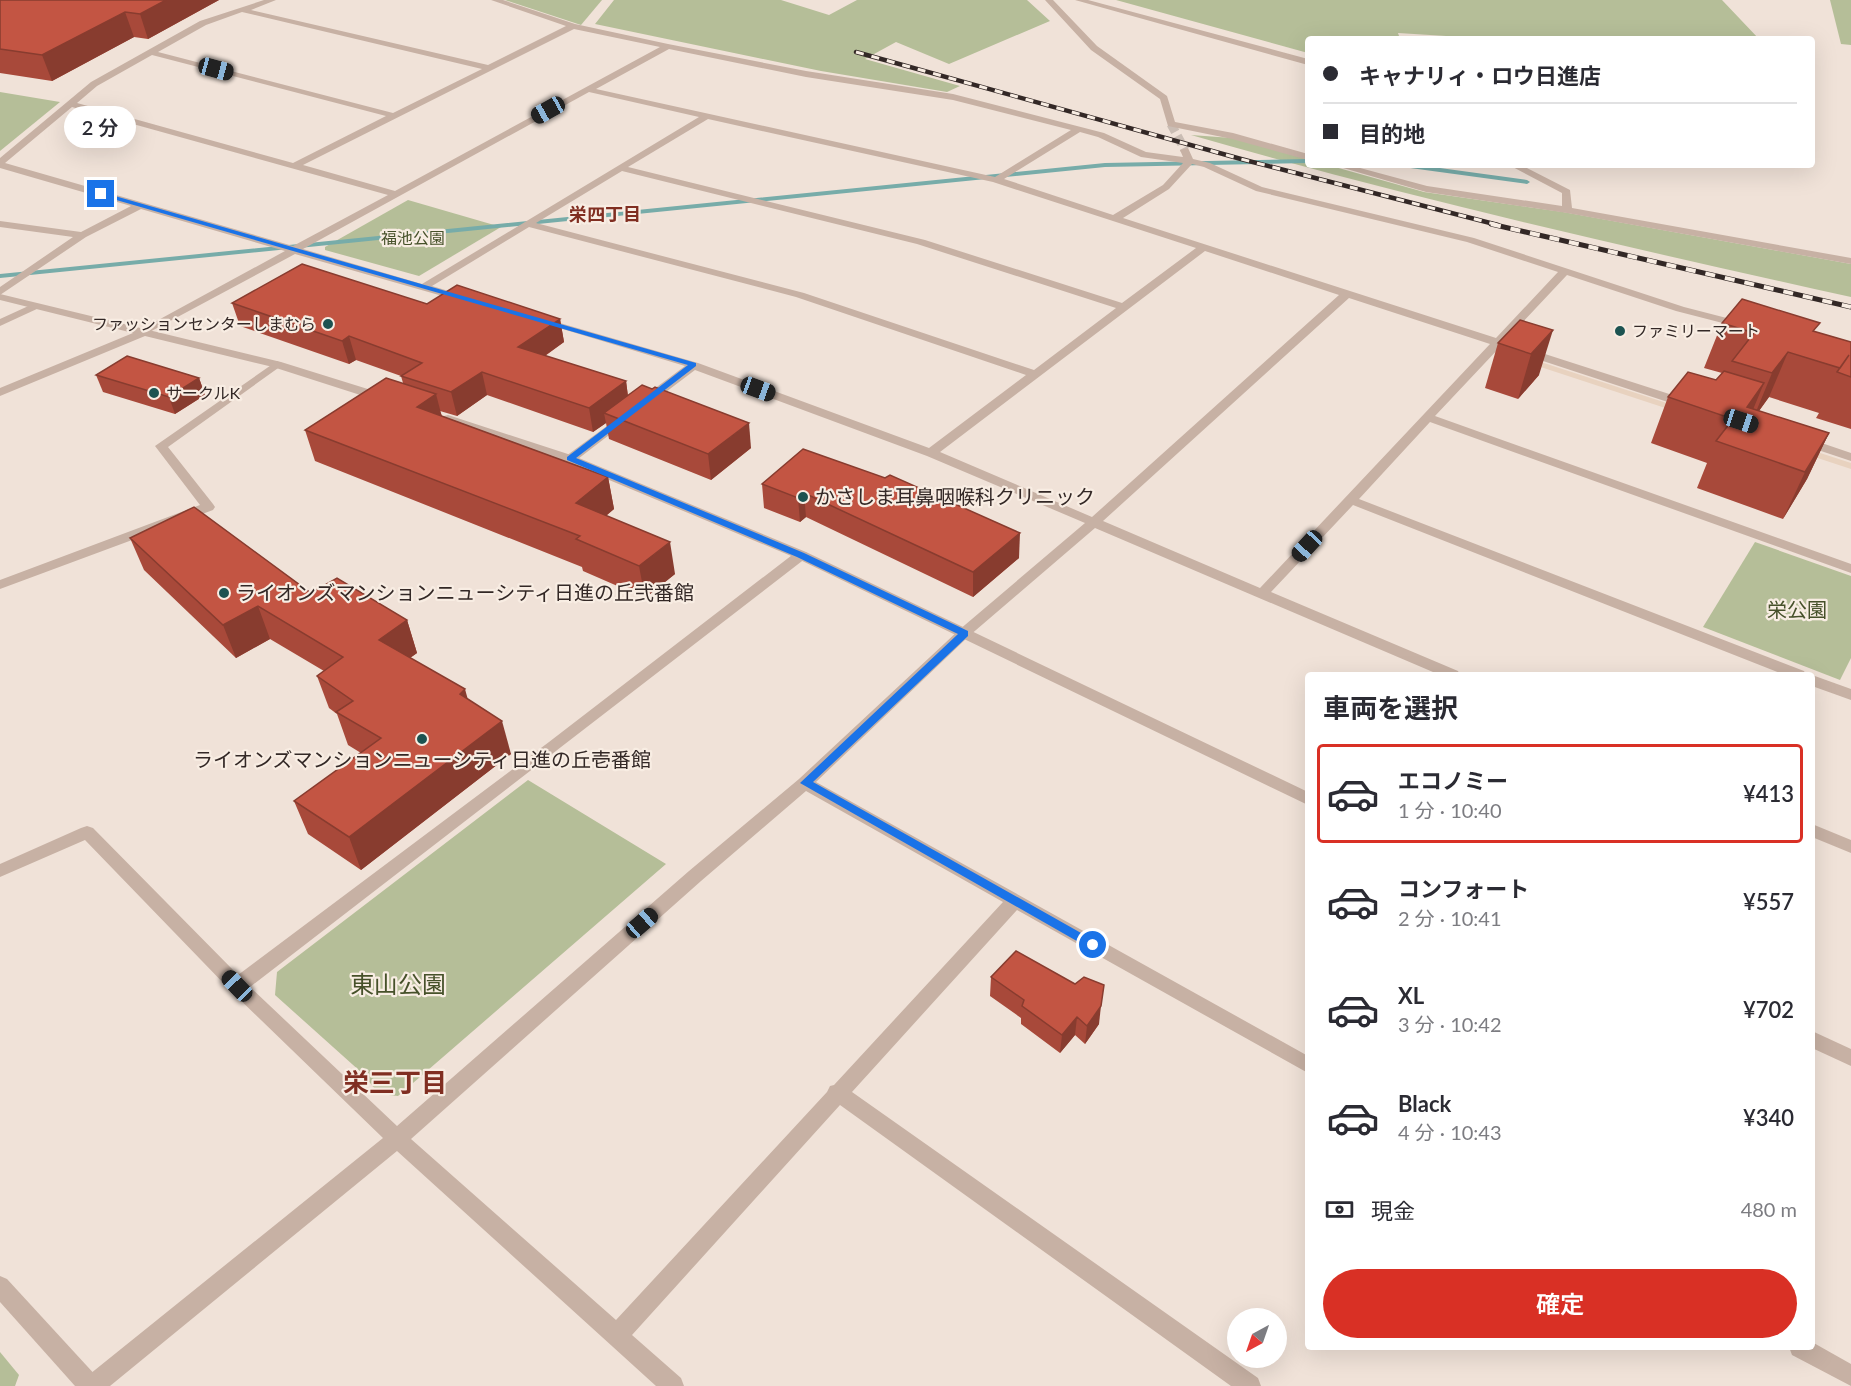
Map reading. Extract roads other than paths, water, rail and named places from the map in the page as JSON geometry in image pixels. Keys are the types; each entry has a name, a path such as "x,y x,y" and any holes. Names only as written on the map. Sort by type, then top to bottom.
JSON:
{"street":[{"path":"0,164 94,84 202,23 272,0"},
{"path":"495,0 573,26 806,74 953,97 1079,129 1101,135 1144,155 1207,165 1259,189 1470,240 1680,309 1757,328"},
{"path":"1049,0 1095,48 1164,98 1171,124 1233,136 1305,156"},
{"path":"1079,0 1305,61"},
{"path":"242,10 490,68"},
{"path":"296,165 573,26"},
{"path":"0,392 144,332 668,46"},
{"path":"150,52 392,115"},
{"path":"586,89 996,180 1703,409"},
{"path":"70,104 395,194"},
{"path":"424,287 706,116"},
{"path":"996,180 1079,129"},
{"path":"1185,150 1189,161"},
{"path":"1115,218 1175,180 1189,161"},
{"path":"0,164 480,303"},
{"path":"620,168 921,242 1123,307"},
{"path":"1349,168 1426,189 1567,210 1851,261"},
{"path":"1520,168 1566,192 1567,210"},
{"path":"0,292 82,236 141,205"},
{"path":"0,224 82,236"},
{"path":"528,224 800,296 1034,374"},
{"path":"931,453 1204,247"},
{"path":"1263,593 1565,271"},
{"path":"0,1286 92,1386 398,1139 695,876 805,783 964,633 1093,523 1348,293"},
{"path":"0,297 278,364 401,404"},
{"path":"0,323 35,306"},
{"path":"525,316 694,365 931,453 1446,672"},
{"path":"0,585 208,507 161,446 278,364"},
{"path":"570,459 694,365"},
{"path":"435,415 570,459 801,555 1305,798"},
{"path":"1426,417 1851,569"},
{"path":"1794,438 1851,457"},
{"path":"1351,500 1791,672"},
{"path":"237,986 801,555"},
{"path":"1815,681 1851,695"},
{"path":"805,783 1305,1063"},
{"path":"1815,831 1851,847"},
{"path":"0,871 87,832 237,986 398,1139 673,1386"},
{"path":"616,1336 837,1092 1014,902"},
{"path":"1815,1040 1851,1058"},
{"path":"837,1092 1250,1386"},
{"path":"1805,1350 1851,1376"}],"waterway":[{"path":"0,276 1105,165 1305,161"},
{"path":"1425,168 1527,182"}],"tunnel":[{"path":"1171,124 1185,150"}],"railway":[{"path":"856,52 1241,159 1498,225"},
{"path":"1491,224 1851,307"}],"place":[{"name":"ファッションセンターしまむら","path":"328,324"},
{"name":"ファミリーマート","path":"1620,331"},
{"name":"サークルK","path":"154,393"},
{"name":"かさしま耳鼻咽喉科クリニック","path":"803,497"},
{"name":"ライオンズマンションニューシティ日進の丘弐番館","path":"224,593"},
{"name":"ライオンズマンションニューシティ日進の丘壱番館","path":"422,739"}],"district":[{"name":"栄四丁目","path":"605,215"},
{"name":"栄三丁目","path":"395,1083"}],"park label":[{"name":"福池公園","path":"413,238"},
{"name":"栄公園","path":"1797,610"},
{"name":"東山公園","path":"398,985"}]}
